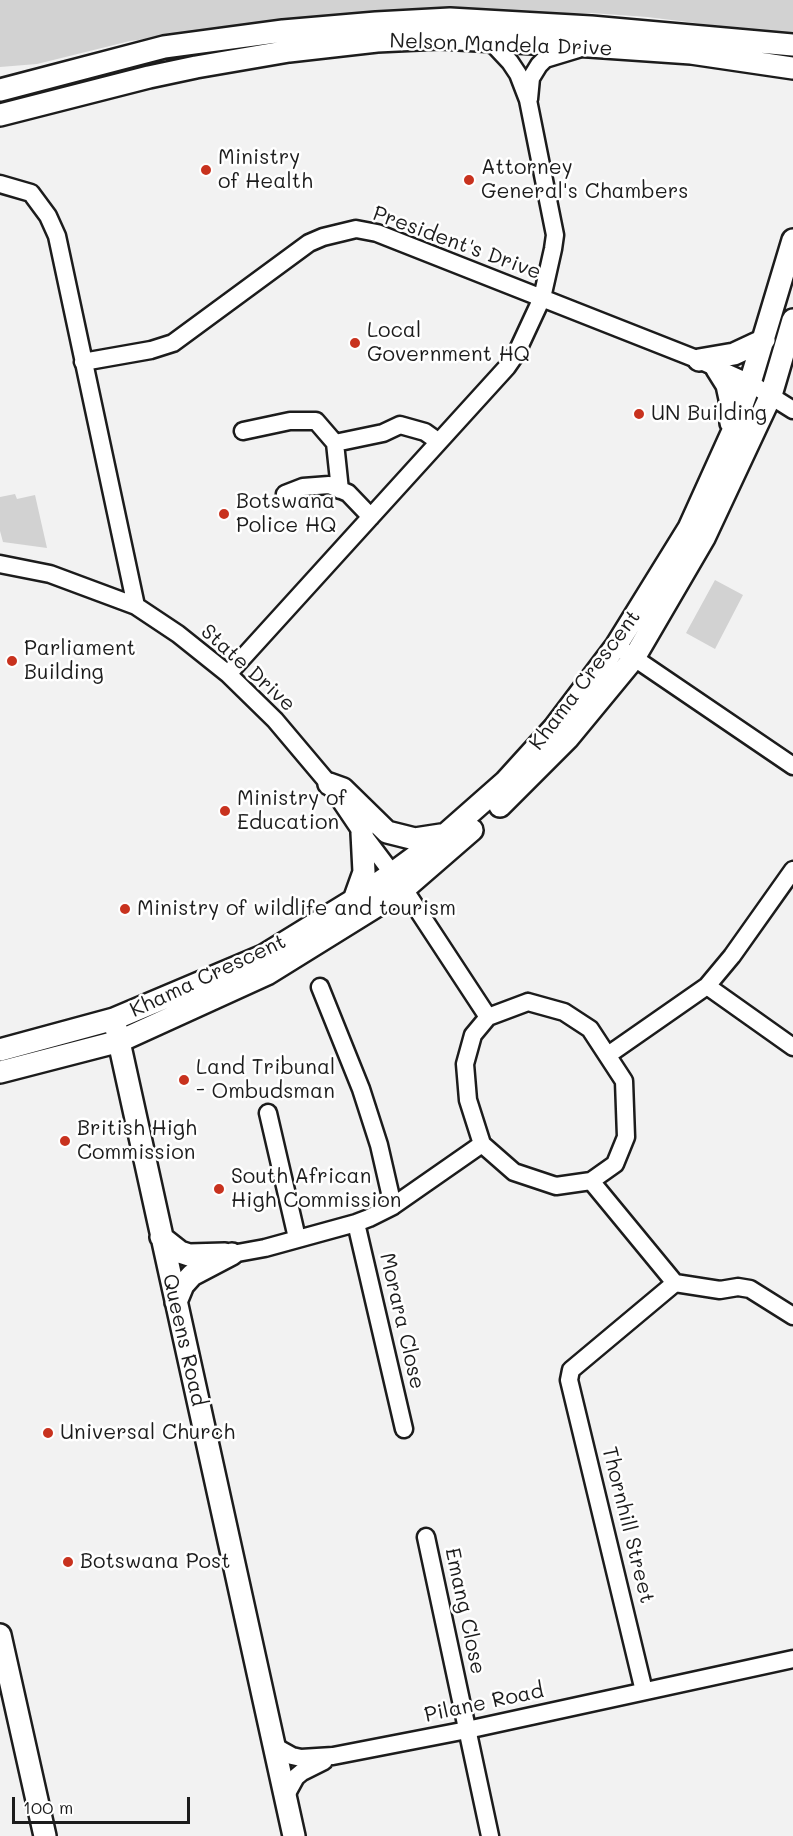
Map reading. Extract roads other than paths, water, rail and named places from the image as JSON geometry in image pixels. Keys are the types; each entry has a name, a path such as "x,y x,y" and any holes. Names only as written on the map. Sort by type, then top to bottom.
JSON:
{"main road":[{"name":"Nelson Mandela Drive","path":"0,90 164,47 283,31 440,20 591,27 793,45"},
{"name":"Nelson Mandela Drive","path":"0,115 149,77 289,51 378,41 440,38 691,53 788,70"},
{"name":"Khama Crescent","path":"0,1050 114,1019 263,956 354,900 398,881 446,834 505,782 555,728 616,646 689,528 732,433 764,340 793,240"},
{"name":"Khama Crescent","path":"0,1072 120,1041 267,974 398,881 521,786 568,738 634,658 704,538 771,394 793,320"},
{"path":"732,433 727,385 708,365 764,340"},
{"path":"329,783 343,789 387,832 415,839 446,834"},
{"path":"354,900 364,872 362,833"},
{"name":"Queens Road","path":"114,1019 294,1836"},
{"path":"161,1237 189,1256 232,1254"},
{"path":"176,1302 183,1285 192,1275 232,1254"},
{"path":"0,1635 45,1836"}],"street":[{"path":"228,674 507,367 516,354 542,298 554,249 555,235 528,100 518,74 510,62 495,46 482,40"},
{"path":"528,100 531,78 545,59 589,46"},
{"path":"0,184 31,193 48,216 57,236 136,606"},
{"name":"President's Drive","path":"83,362 151,350 172,343 309,243 356,229 376,233 708,365 771,394 793,410"},
{"path":"243,430 290,421 316,421 335,443 340,490"},
{"path":"335,443 383,433 400,425 426,432 439,442"},
{"path":"285,494 303,488 329,485 348,494 371,517"},
{"name":"State Drive","path":"0,564 50,574 136,606 178,634 228,674 275,720 329,783 362,833 398,881 488,1017"},
{"path":"616,646 793,766"},
{"path":"608,1055 707,986 732,956 793,870"},
{"path":"707,986 793,1047"},
{"path":"320,987 365,1100 379,1145 393,1206"},
{"path":"528,1002 564,1012 590,1029 624,1081 626,1137 615,1164 591,1181 556,1186 514,1172 482,1144 468,1100 465,1064 473,1035 488,1017 528,1002"},
{"path":"268,1113 297,1238"},
{"path":"232,1254 265,1248 356,1223 393,1206 482,1144"},
{"path":"591,1181 675,1283 720,1290 738,1287 750,1289 793,1316"},
{"name":"Morara Close","path":"356,1223 404,1429"},
{"name":"Thornhill Street","path":"644,1691 569,1380 571,1370 675,1283"},
{"name":"Emang Close","path":"426,1537 490,1836"},
{"name":"Pilane Road","path":"333,1756 467,1730 793,1659"},
{"path":"274,1746 292,1756 302,1758 333,1756"},
{"path":"285,1797 292,1782 302,1772 333,1756"}],"place":[{"name":"Ministry of Health","path":"206,170"},
{"name":"Attorney General's Chambers","path":"469,180"},
{"name":"Local Government HQ","path":"355,343"},
{"name":"UN Building","path":"639,414"},
{"name":"Botswana Police HQ","path":"224,514"},
{"name":"Parliament Building","path":"12,661"},
{"name":"Ministry of Education","path":"225,811"},
{"name":"Ministry of wildlife and tourism","path":"125,909"},
{"name":"Land Tribunal - Ombudsman","path":"184,1080"},
{"name":"British High Commission","path":"65,1141"},
{"name":"South African High Commission","path":"219,1189"},
{"name":"Universal Church","path":"48,1433"},
{"name":"Botswana Post","path":"68,1562"}]}
